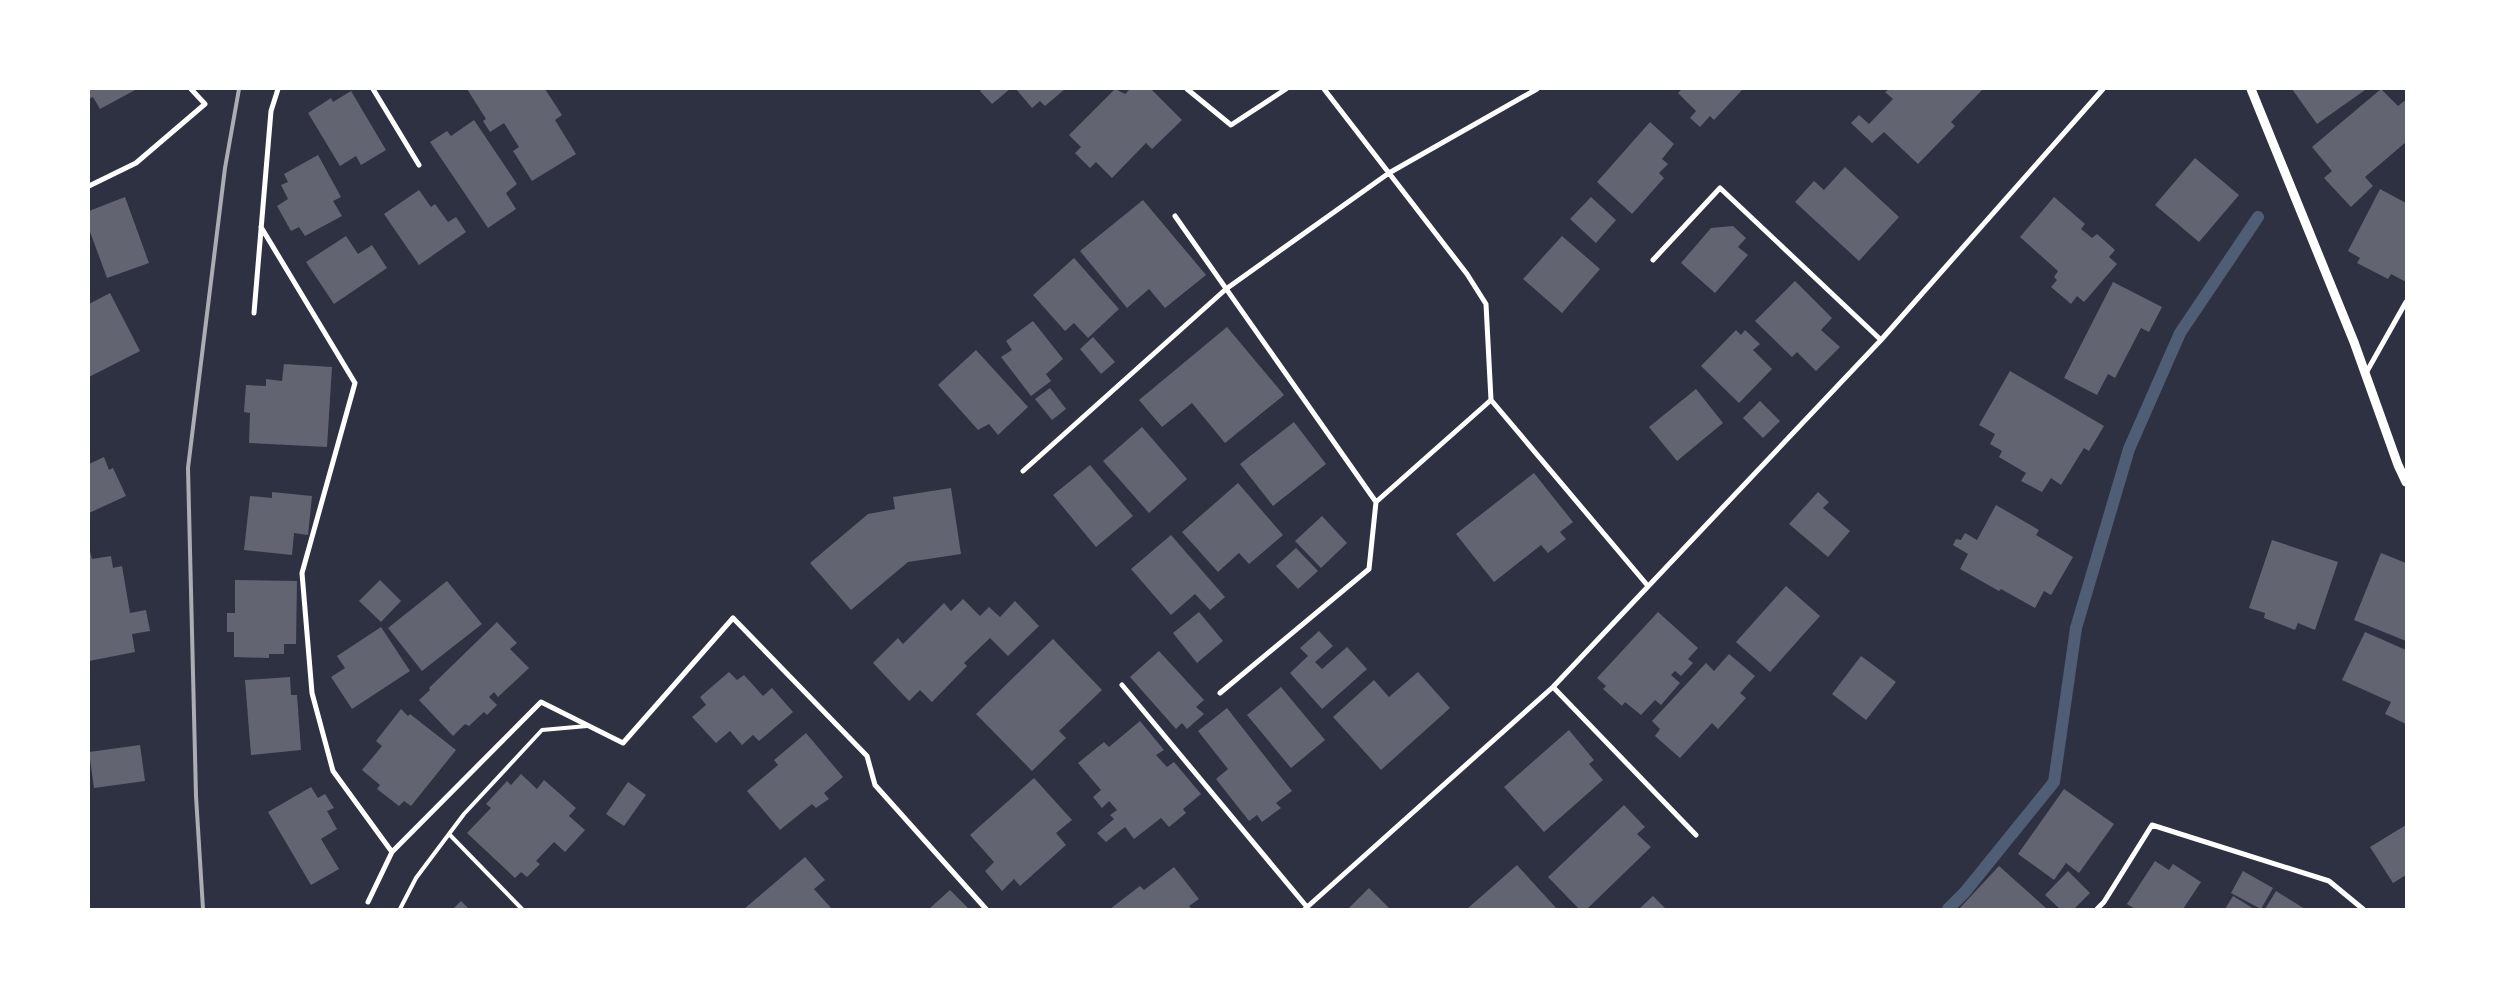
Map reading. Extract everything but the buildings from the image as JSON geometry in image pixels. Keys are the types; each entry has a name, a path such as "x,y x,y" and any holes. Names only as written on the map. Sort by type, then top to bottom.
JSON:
{"street":[{"path":"89,186 136,163 205,104 191,89"},
{"path":"254,313 271,111 278,89"},
{"path":"372,89 419,165"},
{"path":"1187,89 1231,125 1286,89"},
{"path":"1324,89 1467,274 1486,304 1491,400 1648,586"},
{"path":"1023,471 1226,289 1389,173 1537,89"},
{"path":"1122,685 1306,908 1553,687 1881,340 2095,91 2102,89"},
{"path":"2251,89 2365,374 2398,466 2406,482"},
{"path":"1653,260 1720,188 1881,340"},
{"path":"1175,216 1376,502 1369,569 1220,693"},
{"path":"261,227 355,384 302,573 312,693 333,771 392,852"},
{"path":"2365,374 2406,302"},
{"path":"1376,502 1491,400"},
{"path":"368,902 392,852 541,702 622,743 733,618 867,756 876,785 986,909"},
{"path":"1553,687 1696,835"},
{"path":"2097,909 2104,902 2152,825 2329,881 2363,909"}],"lane":[{"path":"400,909 416,878 464,814 542,730 588,726"},
{"path":"449,834 522,909"}],"waterway":[{"path":"1948,909 1965,892 2054,782 2076,628 2129,449 2180,333 2258,217"}],"railway":[{"path":"203,909 196,796 188,468 225,168 239,89"}]}
